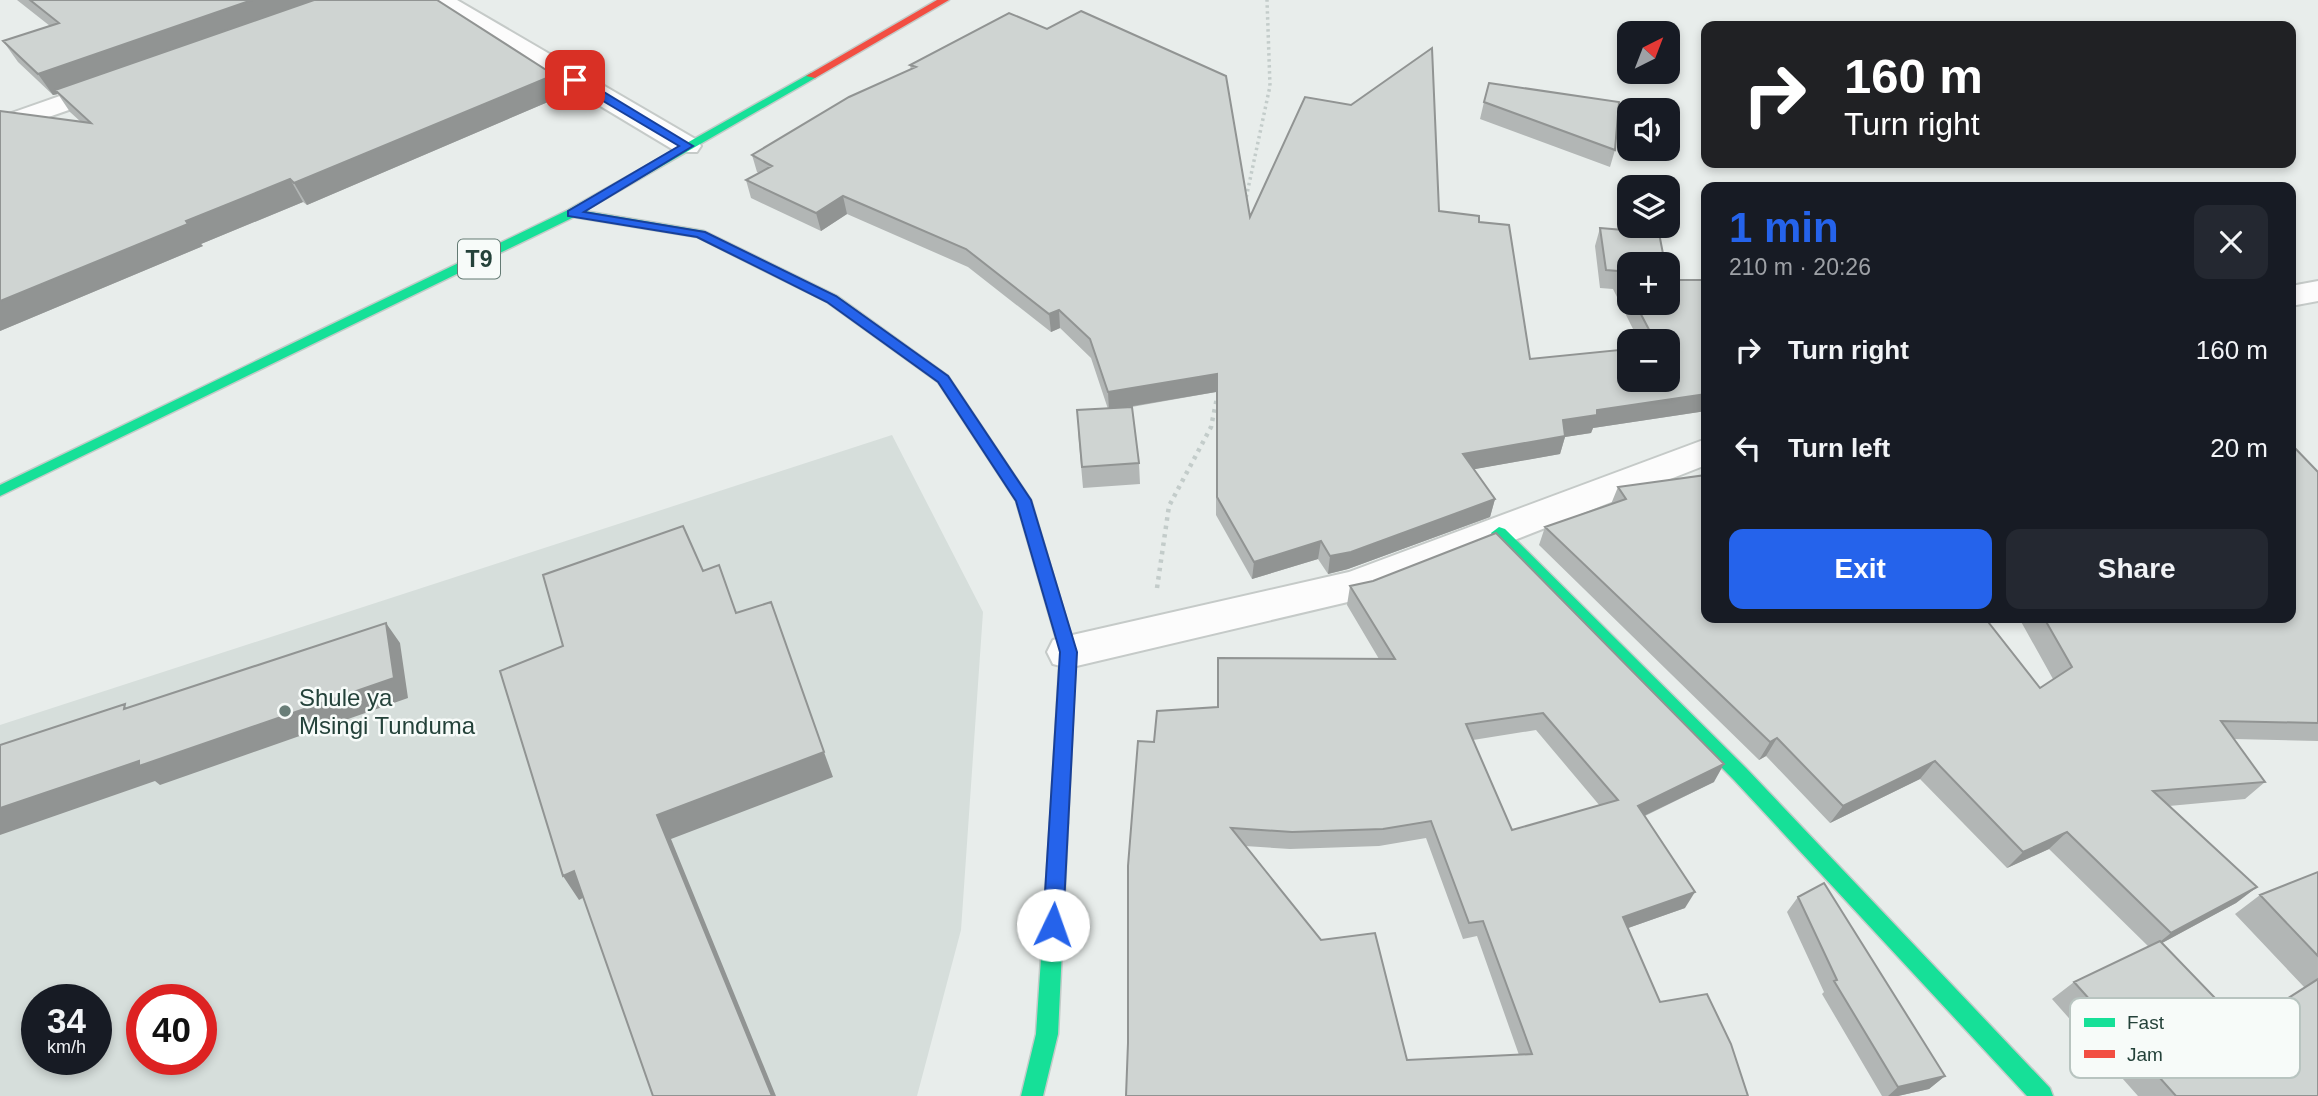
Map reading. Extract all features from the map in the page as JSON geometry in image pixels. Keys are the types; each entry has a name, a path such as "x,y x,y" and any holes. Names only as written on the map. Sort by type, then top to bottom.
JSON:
{"main road":[{"name":"T9","path":"0,491 572,213 944,0"},
{"path":"572,213 700,234 832,299 943,379 1023,500 1068,652 1047,1034 1032,1096"},
{"path":"1499,533 1740,774 2042,1096"}],"street":[{"path":"440,0 687,146"},
{"path":"0,126 131,79"},
{"path":"2296,295 2318,291"},
{"path":"1068,652 1355,586 1499,533 1701,453"}],"path":[{"path":"1243,216 1270,86 1267,0"},
{"path":"1156,595 1169,506 1211,427 1219,390"}],"shaded area":[{"path":"892,435 983,612 961,930 917,1096 0,1096 0,725"}],"building":[{"path":"30,0 252,0 38,74 3,41 59,23"},
{"path":"314,0 437,0 554,75 294,183 290,179 186,221 188,224 0,301 0,111 91,123 55,90"},
{"path":"1081,11 1226,76 1250,217 1305,97 1351,105 1432,48 1439,211 1479,216 1479,222 1509,225 1530,359 1617,350 1617,392 1680,392 1680,329 1649,329 1641,315 1680,315 1680,280 1701,280 1701,395 1597,410 1597,415 1563,420 1565,436 1463,454 1495,499 1351,552 1330,556 1321,541 1254,562 1217,497 1217,374 1108,392 1090,339 1059,310 1049,314 966,249 843,196 816,213 746,180 772,166 752,155 849,97 916,67 910,65 1009,13 1047,29"},
{"path":"1489,83 1617,102 1615,150 1484,102"},
{"path":"1600,228 1617,229 1617,238 1660,238 1663,252 1617,252 1617,271 1606,270"},
{"path":"1132,407 1139,463 1082,467 1077,410"},
{"path":"2296,449 2318,472 2318,723 2221,721 2265,782 2153,791 2257,887 2171,933 2067,832 2023,852 1935,761 1843,806 1777,738 1770,742 1545,527 1626,499 1618,487 1701,476 1701,623 1989,623 2040,688 2072,667 2047,623 2296,623"},
{"path":"683,526 703,571 719,565 736,613 771,602 824,752 657,815 772,1096 653,1096 574,871 563,876 500,671 563,646 543,575"},
{"path":"1496,533 1724,764 1638,806 1695,892 1623,917 1660,1002 1707,994 1731,1044 1748,1096 1126,1096 1128,866 1138,741 1154,742 1157,711 1218,707 1218,658 1395,659 1350,586 1373,581","holes":["1543,713 1618,800 1512,830 1466,724","1431,821 1469,923 1483,921 1532,1054 1407,1060 1375,933 1321,940 1231,828 1292,832 1383,829"]},
{"path":"386,623 394,678 139,766 139,761 0,808 0,745 125,704 124,709"},
{"path":"2318,872 2318,956 2260,895"},
{"path":"1824,883 1945,1076 1898,1087 1834,981 1837,980 1798,897"},
{"path":"2160,941 2215,998 2088,998 2074,982"},
{"path":"2318,979 2318,1096 2176,1096 2160,1078 2300,1078 2300,998 2288,998"}],"traffic: fast":[{"path":"0,491 572,213 811,76"},
{"path":"572,213 700,234 832,299 943,379 1023,500 1068,652"},
{"path":"1499,533 1740,774 2042,1096"},
{"path":"1032,1096 1047,1034 1059,823"}],"traffic: jam":[{"path":"811,76 944,0"},
{"path":"1059,823 1068,652"}],"place":[{"name":"Shule ya Msingi Tunduma","path":"285,711"}],"route":[{"path":"575,80 687,146 572,213 700,234 832,299 943,379 1023,500 1068,652 1053,925"}]}
